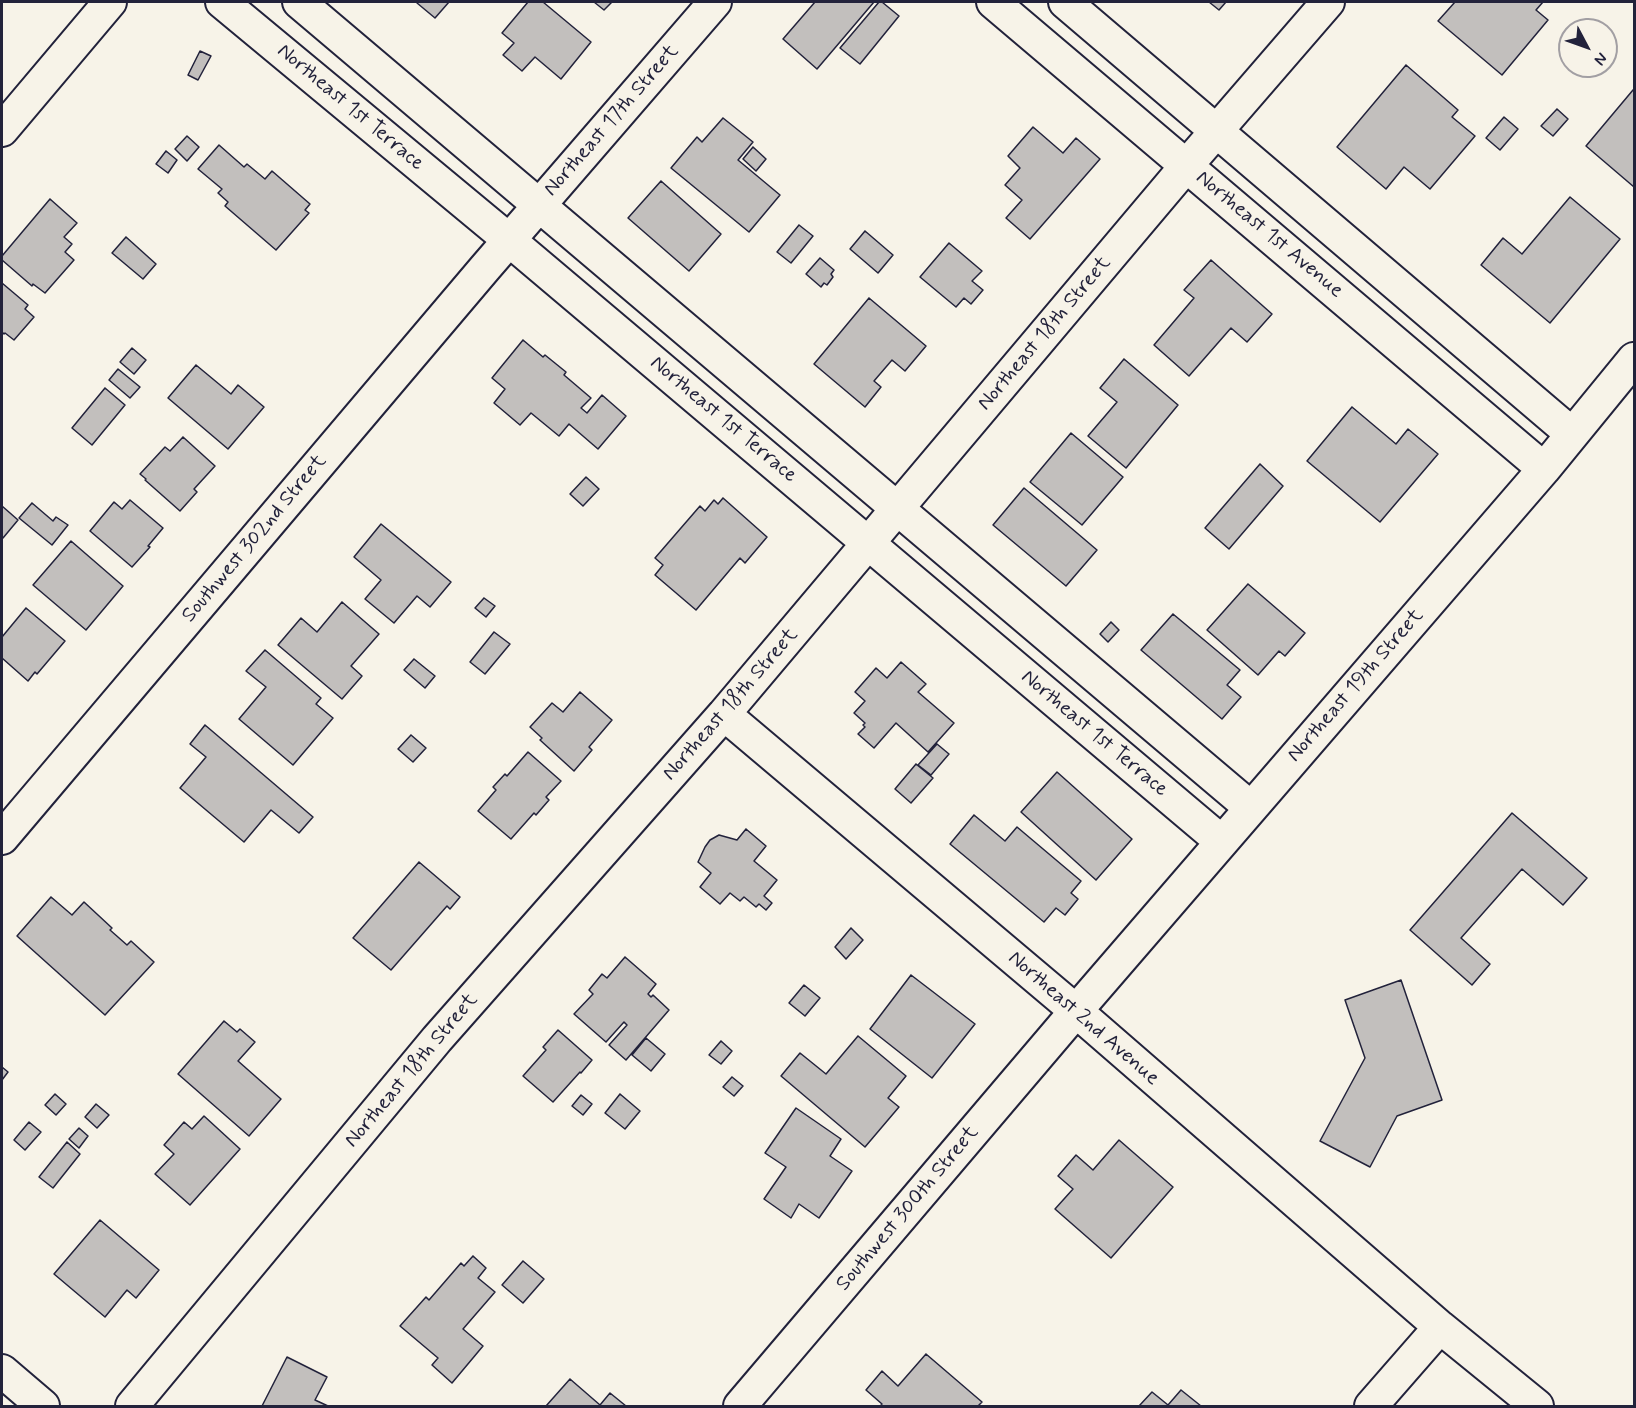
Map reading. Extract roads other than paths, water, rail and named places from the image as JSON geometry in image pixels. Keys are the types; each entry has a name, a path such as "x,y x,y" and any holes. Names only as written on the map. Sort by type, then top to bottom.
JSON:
{"street":[{"path":"7,112 110,2"},
{"name":"Northeast 1st Terrace","path":"222,2 509,240 1222,842"},
{"path":"298,2 540,204 1251,808"},
{"name":"Northeast 17th Street","path":"509,240 715,2"},
{"name":"Northeast 1st Avenue","path":"993,2 1544,469"},
{"name":"Northeast 1st Avenue","path":"1065,2 1572,434"},
{"name":"Northeast 18th Street","path":"132,1407 437,1039 724,714 1187,165 1328,2"},
{"name":"Southwest 302nd Street","path":"2,838 509,240"},
{"name":"Northeast 19th Street","path":"1076,1011 1544,469 1635,359"},
{"name":"Northeast 2nd Avenue","path":"724,714 1076,1011 1440,1327 1537,1407"},
{"name":"Southwest 300th Street","path":"740,1407 1076,1011"},
{"path":"1371,1407 1440,1327"},
{"path":"2,1371 43,1407"}]}
